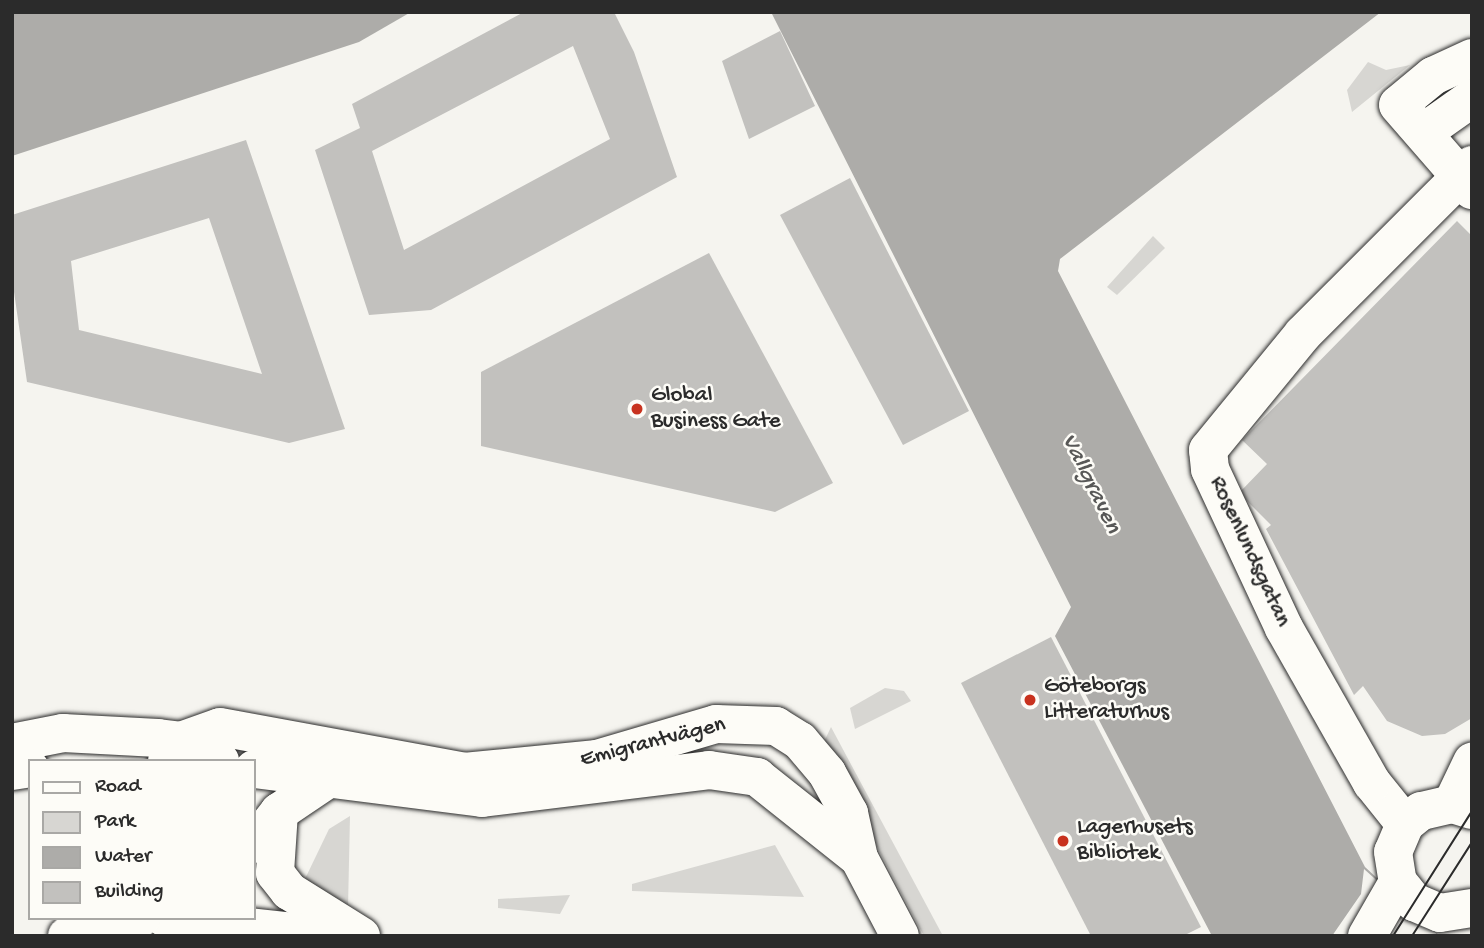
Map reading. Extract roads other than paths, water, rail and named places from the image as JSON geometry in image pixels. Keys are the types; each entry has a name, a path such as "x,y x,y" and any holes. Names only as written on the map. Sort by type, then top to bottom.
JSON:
{"main road":[{"path":"1411,118 1433,76 1472,58"},
{"path":"1411,118 1472,98"},
{"path":"1411,118 1467,176"},
{"name":"Rosenlundsgatan","path":"1405,824 1371,783 1283,628 1210,469 1208,450 1303,334 1467,176"},
{"name":"Emigrantvägen","path":"12,743 63,733 169,746 220,727 390,762 515,771 597,760 716,724 750,721 800,741 827,773 849,813 859,858"},
{"path":"169,746 213,759"},
{"path":"1367,936 1395,887 1393,852 1405,824 1421,811 1462,807 1472,762"},
{"name":"Emigrantvägen","path":"256,769 482,798 721,772 757,777 859,858"},
{"path":"256,841 279,812 328,779"},
{"path":"279,812 275,873 289,891 361,936"},
{"path":"859,858 900,936"},
{"path":"1395,887 1428,910 1462,918"},
{"path":"67,936 133,920"},
{"path":"181,920 330,936"}],"water":[{"path":"12,12 411,12 359,42 12,156"},
{"name":"Vallgraven","path":"771,12 1381,12 1060,259 1058,271 1365,867 1440,936 1212,936 1055,636 1071,607"}],"tram line":[{"path":"1393,936 1472,811"},
{"path":"1412,936 1472,842"}],"place":[{"name":"Global Business Gate","path":"637,409"},
{"name":"Göteborgs Litteraturhus","path":"1030,700"},
{"name":"Lagerhusets Bibliotek","path":"1063,841"}]}
